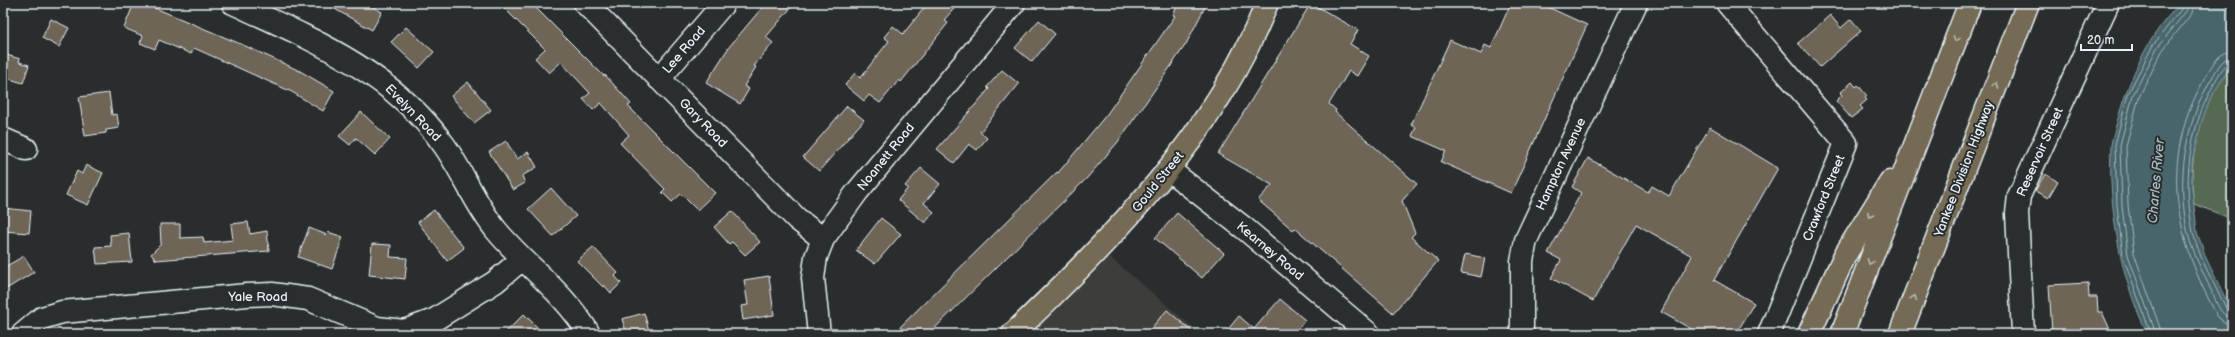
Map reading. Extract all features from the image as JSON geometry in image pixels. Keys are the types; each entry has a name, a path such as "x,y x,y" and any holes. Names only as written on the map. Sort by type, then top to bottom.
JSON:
{"main road":[{"name":"Gould Street","path":"1013,334 1098,250 1169,170 1196,133 1224,88 1250,42 1267,3"},
{"path":"1842,334 1970,3"},
{"name":"Yankee Division Highway","path":"1900,334 2028,3"},
{"path":"1809,334 1845,255 1919,134"}],"street":[{"name":"Evelyn Road","path":"233,3 337,52 364,68 400,96 444,144 484,214 522,259 570,307 589,334"},
{"name":"Gary Road","path":"585,3 797,219 823,239"},
{"name":"Lee Road","path":"659,78 724,3"},
{"name":"Noanett Road","path":"819,334 813,278 816,257 823,239 857,192 1014,3"},
{"name":"Hampton Avenue","path":"1522,334 1522,261 1526,240 1636,3"},
{"name":"Crawford Street","path":"1727,3 1846,144 1769,334"},
{"name":"Reservoir Street","path":"2024,334 2017,213 2019,196 2108,3"},
{"path":"3,139 26,149"},
{"name":"Kearney Road","path":"1169,170 1235,221 1369,334"},
{"name":"Yale Road","path":"23,334 42,318 62,312 259,294 308,300 378,328 404,331 434,320 495,282 522,259"}],"shaded area":[{"path":"1106,254 1201,334 1024,334"}],"green space":[{"path":"2232,64 2232,219 2194,204 2192,168 2198,130 2204,112 2221,79"}],"water":[{"name":"Charles River","path":"2181,3 2232,3 2232,64 2210,99 2202,121 2192,162 2192,187 2197,232 2206,258 2232,312 2232,334 2148,334 2138,313 2123,266 2114,217 2111,145 2127,90 2141,58 2159,28"}],"building":[{"path":"134,3 143,3 243,45 300,71 334,91 323,111 292,92 194,48 191,54 159,40 155,49 140,43 143,36 124,28"},
{"path":"324,3 366,3 382,12 372,30"},
{"path":"499,3 531,3 604,76 605,75 631,104 628,106 715,193 697,210 681,194 672,202 662,192 665,189 620,143 629,135 601,103 593,110 583,99 590,93 561,62 549,73 535,58 545,49"},
{"path":"766,3 795,3 766,37 773,43 754,66 756,67 744,86 749,89 740,104 706,83 729,47"},
{"path":"928,3 959,3 944,20 948,23 901,82 899,80 880,103 869,95 864,101 845,85 855,73 860,78 889,41 884,37 893,26 903,34"},
{"path":"1179,3 1207,3 1186,44 1117,143 1087,178 929,334 893,334 1057,172 1058,173 1107,114 1175,16 1173,15"},
{"path":"1311,3 1358,30 1350,44 1369,56 1357,76 1349,71 1329,104 1336,110 1335,112 1417,184 1402,201 1415,233 1411,237 1438,261 1393,313 1295,228 1293,230 1258,200 1272,185 1218,154"},
{"path":"1511,3 1539,3 1587,25 1511,193 1441,162 1446,151 1412,136 1416,127 1411,125 1450,40 1481,54 1485,45 1491,48"},
{"path":"1830,15 1841,28 1851,19 1861,31 1820,67 1798,43"},
{"path":"51,19 69,28 59,47 42,38"},
{"path":"1039,20 1055,34 1032,62 1015,48"},
{"path":"406,27 434,52 419,68 391,42"},
{"path":"3,54 20,59 19,62 29,65 23,83 3,77"},
{"path":"1002,70 1019,84 980,132 987,138 977,150 969,144 954,163 937,149 989,89 987,87"},
{"path":"468,82 491,110 474,123 451,96"},
{"path":"1852,82 1856,87 1858,85 1867,96 1865,98 1867,100 1860,106 1863,109 1851,118 1836,101 1842,95 1840,93"},
{"path":"109,93 112,115 117,114 119,128 106,130 106,133 85,136 79,97"},
{"path":"847,106 864,120 819,171 803,157"},
{"path":"361,112 390,139 375,155 356,138 350,145 339,136"},
{"path":"1710,127 1778,168 1714,280 1754,303 1736,334 1700,334 1661,312 1692,256 1636,224 1593,301 1551,278 1561,260 1548,253 1581,193 1572,187 1588,158 1648,192 1652,186 1669,196"},
{"path":"506,141 517,159 528,152 537,167 522,176 525,183 513,190 489,152"},
{"path":"86,165 103,173 88,205 66,195 77,171 82,174"},
{"path":"921,168 940,184 924,203 934,212 925,223 898,200 908,188 905,186"},
{"path":"2045,174 2058,181 2048,198 2035,191"},
{"path":"551,188 576,216 553,236 528,209"},
{"path":"3,208 31,211 29,233 3,231"},
{"path":"434,210 464,248 447,261 418,222"},
{"path":"732,211 760,242 745,255 732,242 729,244 714,227"},
{"path":"1177,213 1224,253 1202,278 1155,238"},
{"path":"881,218 901,234 875,264 856,250"},
{"path":"248,222 250,234 267,231 269,251 156,260 151,254 161,244 160,224 180,224 180,238 203,237 204,243 233,240 231,224"},
{"path":"309,228 327,235 328,232 343,237 332,269 298,257"},
{"path":"129,233 132,262 97,264 95,247 111,246 110,235"},
{"path":"372,244 391,245 390,257 407,258 405,279 369,275"},
{"path":"593,247 618,273 615,276 621,283 611,293 577,261"},
{"path":"1465,254 1485,258 1481,277 1461,273"},
{"path":"24,256 34,272 3,291 3,268"},
{"path":"769,276 774,315 743,320 741,306 748,305 744,280"},
{"path":"2088,283 2089,297 2097,297 2098,312 2102,312 2112,334 2052,334 2049,285"},
{"path":"1280,299 1305,320 1293,334 1224,334 1239,316 1254,329"},
{"path":"1167,310 1195,334 1146,334"},
{"path":"644,313 650,334 627,334 622,319"},
{"path":"524,314 544,334 504,334"}]}
